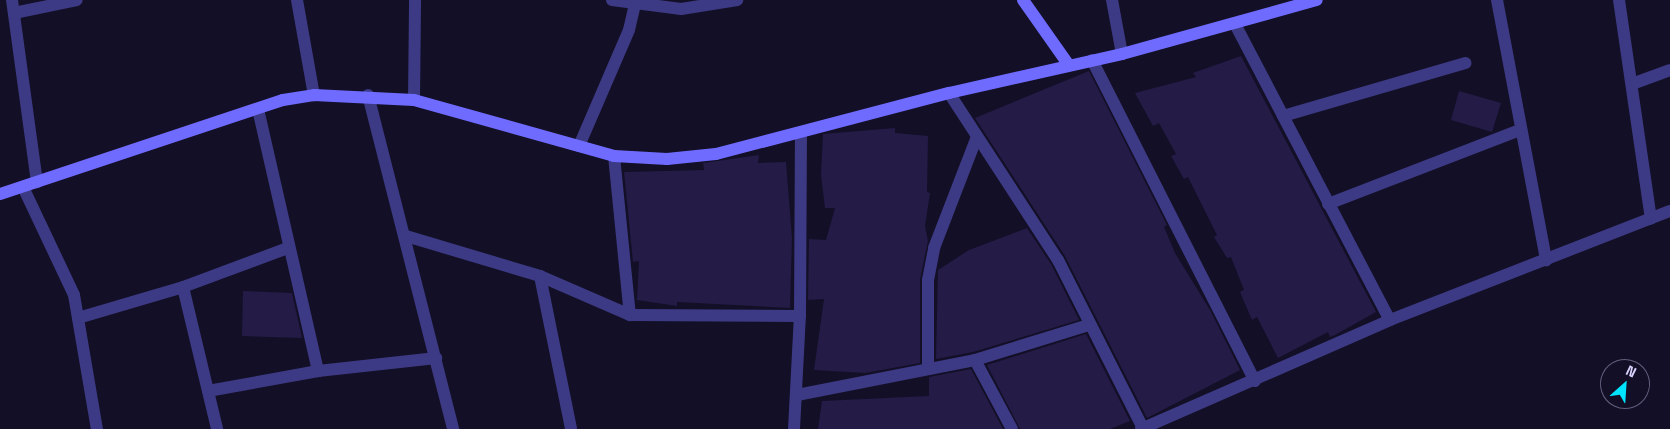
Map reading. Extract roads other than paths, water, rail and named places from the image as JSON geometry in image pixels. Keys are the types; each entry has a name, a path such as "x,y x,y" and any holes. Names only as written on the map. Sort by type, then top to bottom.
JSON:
{"street":[{"path":"12,0 37,182"},
{"path":"14,13 77,0"},
{"path":"297,0 314,94"},
{"path":"414,0 414,100"},
{"path":"612,0 681,9 737,0"},
{"path":"1023,0 1068,64"},
{"path":"1112,0 1122,54"},
{"path":"0,194 283,100 314,94 368,95 414,100 614,156 667,159 716,154 949,93 1068,64 1122,54 1317,0"},
{"path":"1497,0 1546,260"},
{"path":"1619,0 1651,219"},
{"path":"579,146 629,30 636,3"},
{"path":"1235,24 1390,320"},
{"path":"1092,60 1255,380"},
{"path":"1283,116 1465,62"},
{"path":"1632,84 1670,70"},
{"path":"949,93 976,139 1058,260 1142,428 1390,320 1670,211"},
{"path":"368,95 406,236 453,429"},
{"path":"258,109 288,248 318,371"},
{"path":"1328,204 1520,130"},
{"path":"794,429 800,316 801,133"},
{"path":"928,369 928,280 934,248 976,139"},
{"path":"614,156 630,315"},
{"path":"23,187 61,263 74,295 97,429"},
{"path":"406,236 540,276 630,315 800,316"},
{"path":"78,318 183,287 288,248"},
{"path":"540,276 570,429"},
{"path":"183,287 217,429"},
{"path":"797,395 975,360 1089,325"},
{"path":"208,391 318,371 436,358"},
{"path":"975,360 1012,429"}]}
